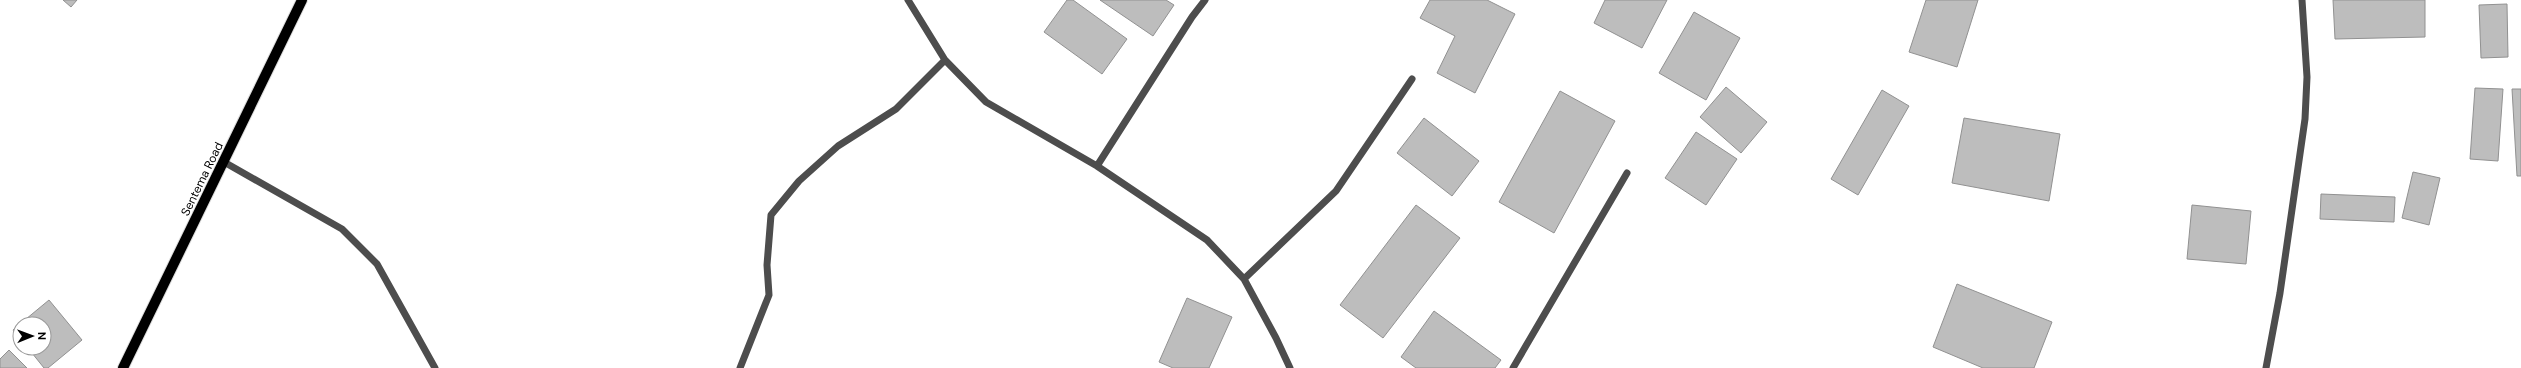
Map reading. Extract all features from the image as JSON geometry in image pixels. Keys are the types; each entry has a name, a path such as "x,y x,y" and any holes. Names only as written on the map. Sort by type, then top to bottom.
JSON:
{"main road":[{"name":"Sentema Road","path":"123,368 302,0"}],"street":[{"path":"908,0 944,60 986,102 1097,166 1207,240 1244,279 1276,338 1290,368"},
{"path":"1097,166 1192,17 1205,0"},
{"path":"2266,368 2280,293 2305,119 2307,77 2302,0"},
{"path":"740,368 769,295 767,265 771,216 799,181 838,146 896,109 944,60"},
{"path":"1244,279 1336,191 1412,79"},
{"path":"224,162 342,228 377,264 435,368"},
{"path":"1513,368 1627,174"}],"building":[{"path":"63,0 77,0 71,7"},
{"path":"1067,0 1073,0 1127,39 1102,74 1044,32"},
{"path":"1100,0 1166,0 1174,5 1153,36"},
{"path":"1430,0 1487,0 1515,14 1475,93 1437,73 1455,36 1420,18"},
{"path":"1605,0 1667,0 1642,48 1594,23"},
{"path":"1926,0 1978,0 1957,67 1909,52"},
{"path":"2333,0 2425,0 2425,37 2335,39"},
{"path":"2507,4 2508,57 2481,58 2479,5"},
{"path":"1694,12 1740,38 1706,100 1659,73"},
{"path":"1726,87 1767,122 1741,153 1700,117"},
{"path":"2475,88 2503,89 2498,161 2470,159"},
{"path":"2512,89 2521,89 2521,176 2517,176"},
{"path":"1882,90 1909,106 1858,195 1831,179"},
{"path":"1560,91 1615,121 1554,233 1499,202"},
{"path":"1424,118 1479,161 1452,196 1397,153"},
{"path":"1964,118 2060,134 2049,201 1952,183"},
{"path":"1696,132 1737,159 1706,205 1665,178"},
{"path":"2413,172 2440,178 2429,225 2402,218"},
{"path":"2321,194 2395,197 2394,222 2320,219"},
{"path":"1416,205 1460,238 1383,338 1340,305"},
{"path":"2192,205 2251,211 2246,264 2187,259"},
{"path":"1957,284 2052,322 2034,368 1983,368 1933,347"},
{"path":"1187,298 1232,317 1209,368 1173,368 1159,362"},
{"path":"49,300 82,340 48,368 44,368 34,356 52,356 52,316 30,316"},
{"path":"1434,311 1501,360 1495,368 1416,368 1401,357"},
{"path":"9,350 12,353 12,356 15,356 27,368 0,368 0,359"}]}
